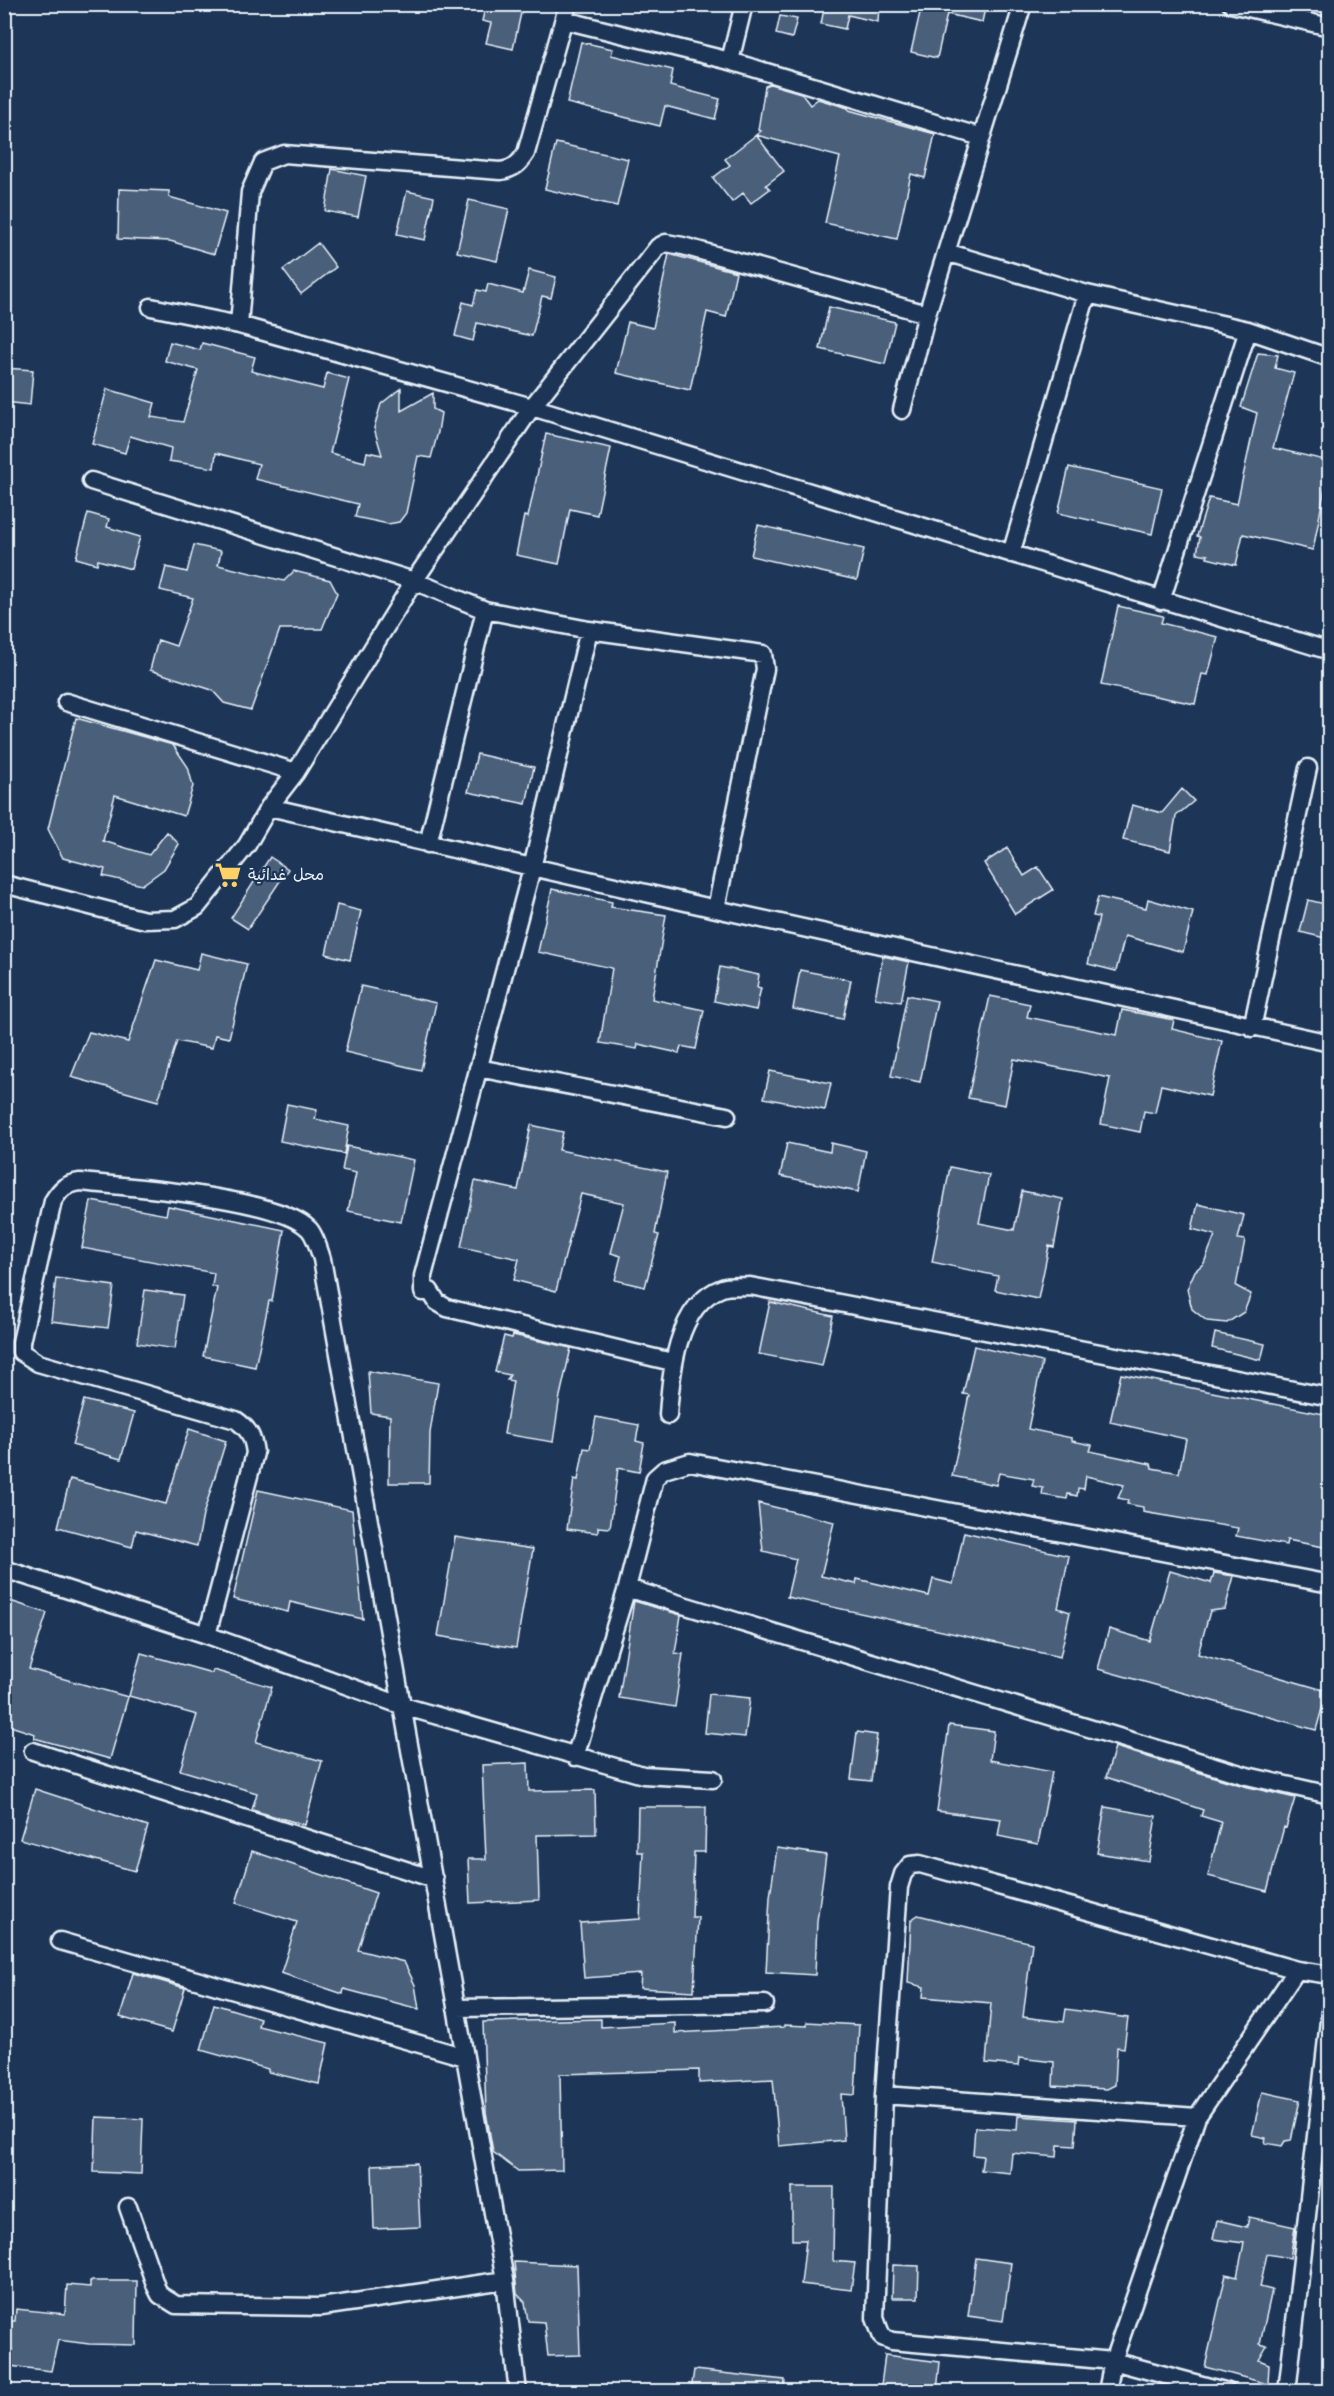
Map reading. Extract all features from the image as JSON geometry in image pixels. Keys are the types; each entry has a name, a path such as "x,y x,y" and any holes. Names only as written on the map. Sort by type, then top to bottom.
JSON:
{"street":[{"path":"730,61 744,4"},
{"path":"902,410 927,314 1023,4"},
{"path":"1231,4 1329,27"},
{"path":"239,325 250,192 263,162 284,154 511,170 520,164 526,153 566,12 981,137"},
{"path":"4,884 146,920 175,919 197,907 247,845 269,807 296,772 414,581 532,407 652,255 666,243 927,314"},
{"path":"946,252 1087,294 1248,330 1329,358"},
{"path":"1011,554 1087,294"},
{"path":"152,307 239,325 532,407 1329,651"},
{"path":"1161,601 1248,330"},
{"path":"92,481 414,581 485,610 589,630 763,654 765,669 716,909"},
{"path":"428,844 485,610"},
{"path":"589,630 532,868 423,1276 423,1292 430,1291 437,1302 447,1308 672,1362"},
{"path":"66,702 296,772"},
{"path":"1252,1028 1308,768"},
{"path":"269,807 716,909 1329,1043"},
{"path":"478,1068 727,1116"},
{"path":"207,1635 255,1453 253,1439 247,1428 236,1420 38,1363 21,1352 21,1342 53,1201 60,1188 69,1184 80,1182 243,1202 283,1216 309,1229 322,1259 505,2280 518,2391"},
{"path":"668,1415 672,1362 686,1325 704,1299 723,1288 750,1286 1329,1397"},
{"path":"575,1757 627,1588 655,1478 664,1470 690,1462 1329,1584"},
{"path":"4,1569 207,1635 403,1706 575,1757 643,1775 713,1779"},
{"path":"627,1588 1177,1756 1247,1776 1329,1795"},
{"path":"33,1751 434,1879"},
{"path":"1228,2391 1113,2361 903,2342 882,2337 875,2318 884,2095 899,1887 903,1874 910,1865 920,1864 1297,1970 1329,1975"},
{"path":"60,1941 465,2057"},
{"path":"1107,2391 1113,2361 1197,2117 1297,1970"},
{"path":"456,2008 765,2004"},
{"path":"1287,2391 1329,2012"},
{"path":"884,2095 1197,2117"},
{"path":"128,2206 156,2287 160,2295 176,2305 321,2307 505,2280"}],"building":[{"path":"486,4 523,4 513,49 486,43 491,23 482,21"},
{"path":"825,4 879,4 878,22 848,15 845,29 821,24"},
{"path":"922,4 986,4 982,22 947,14 937,58 911,52"},
{"path":"780,16 797,19 792,38 776,34"},
{"path":"581,42 613,49 611,55 673,70 670,86 720,99 715,119 665,106 660,126 567,103"},
{"path":"770,84 801,93 810,105 818,99 935,134 925,178 911,174 897,239 825,223 840,157 756,135 761,131 758,130 765,86"},
{"path":"756,135 784,171 766,185 770,189 751,203 743,193 732,202 713,178 730,165 725,159"},
{"path":"556,143 628,159 617,206 545,189"},
{"path":"332,169 366,176 358,217 325,211"},
{"path":"119,189 169,191 169,197 226,213 214,254 170,241 118,239"},
{"path":"407,191 434,197 425,240 397,234"},
{"path":"469,200 509,209 497,261 457,252"},
{"path":"318,243 336,267 301,294 283,270"},
{"path":"669,254 736,272 726,317 707,312 690,390 616,373 628,322 653,328"},
{"path":"529,270 556,277 551,298 542,296 532,336 477,323 473,341 455,336 463,302 473,305 477,290 486,292 488,284 523,293"},
{"path":"829,307 895,322 885,364 820,349"},
{"path":"170,342 200,350 202,343 255,357 251,371 323,389 327,373 349,379 330,453 365,462 367,452 382,455 374,428 381,404 401,388 401,411 433,393 433,409 441,413 438,432 431,458 418,456 406,513 399,522 388,524 355,517 358,504 255,479 259,464 216,453 214,468 169,461 171,448 130,436 125,453 92,444 107,389 155,403 151,417 183,422 198,370 165,361"},
{"path":"1258,353 1278,355 1275,368 1294,373 1273,448 1329,461 1329,467 1313,550 1243,534 1236,565 1207,558 1208,555 1197,553 1200,537 1197,536 1209,498 1237,504 1257,413 1241,407"},
{"path":"4,368 33,370 30,405 4,402"},
{"path":"546,434 611,448 597,515 570,509 559,564 516,555 524,516 528,517"},
{"path":"1069,467 1162,488 1152,534 1058,513"},
{"path":"88,513 109,519 107,527 140,537 131,569 98,560 97,564 76,558"},
{"path":"758,525 864,549 857,580 751,556"},
{"path":"194,545 221,551 218,565 284,581 294,571 330,580 337,593 322,629 280,629 251,710 224,703 212,690 150,670 158,640 176,646 193,598 160,590 166,567 187,572"},
{"path":"1118,606 1163,616 1161,623 1218,637 1208,675 1202,674 1195,704 1101,685"},
{"path":"76,718 173,745 188,767 193,786 184,816 115,795 103,841 149,855 167,832 179,844 164,869 142,885 103,876 105,869 63,858 48,829"},
{"path":"477,754 534,767 526,804 468,792"},
{"path":"1182,789 1194,801 1176,816 1170,851 1123,840 1132,805 1162,813"},
{"path":"1007,848 1024,876 1038,867 1053,890 1015,914 984,863"},
{"path":"270,857 288,869 248,929 231,918"},
{"path":"552,889 612,902 611,907 666,915 652,999 704,1010 696,1049 681,1046 679,1053 638,1044 637,1049 600,1043 612,968 538,952"},
{"path":"1098,897 1146,908 1148,899 1193,912 1183,952 1125,936 1116,971 1088,964 1099,917 1093,916"},
{"path":"1308,900 1329,905 1329,939 1300,932"},
{"path":"337,905 361,911 350,960 326,954"},
{"path":"201,953 247,964 229,1038 215,1035 212,1048 177,1041 158,1101 71,1077 89,1032 128,1042 156,960 197,970"},
{"path":"883,956 909,962 901,1002 875,998"},
{"path":"720,967 759,975 757,987 761,988 756,1010 714,1001"},
{"path":"800,970 851,980 843,1019 793,1009"},
{"path":"361,986 436,1003 421,1070 345,1052"},
{"path":"907,995 937,1001 920,1082 891,1076"},
{"path":"990,996 1030,1004 1027,1017 1117,1035 1122,1010 1174,1020 1172,1029 1222,1041 1210,1096 1161,1085 1155,1113 1144,1111 1140,1132 1101,1124 1110,1078 1014,1059 1005,1105 968,1098"},
{"path":"770,1071 831,1083 825,1110 764,1098"},
{"path":"287,1104 317,1110 315,1119 349,1126 344,1154 280,1141"},
{"path":"531,1125 563,1132 559,1150 667,1172 655,1234 659,1235 645,1287 615,1280 621,1256 611,1253 624,1203 581,1194 556,1291 514,1280 519,1259 461,1247 475,1181 518,1190"},
{"path":"787,1143 830,1152 831,1143 866,1151 858,1192 780,1176"},
{"path":"347,1146 414,1160 401,1222 348,1211 356,1173 342,1170"},
{"path":"950,1167 989,1175 979,1223 1014,1230 1022,1191 1063,1199 1054,1247 1049,1246 1038,1299 995,1290 998,1276 932,1262"},
{"path":"91,1201 166,1215 168,1206 284,1230 272,1301 269,1301 255,1367 203,1356 217,1288 212,1286 214,1273 82,1248"},
{"path":"1198,1204 1244,1215 1238,1239 1245,1240 1236,1286 1251,1294 1244,1312 1227,1323 1207,1321 1192,1309 1187,1289 1195,1271 1204,1263 1215,1235 1192,1229"},
{"path":"56,1278 114,1286 108,1328 51,1321"},
{"path":"145,1290 183,1295 175,1349 137,1343"},
{"path":"770,1302 833,1316 822,1366 759,1354"},
{"path":"1215,1333 1265,1344 1261,1360 1212,1348"},
{"path":"513,1335 571,1348 553,1442 504,1434 513,1381 507,1380 510,1375 495,1372 504,1336 512,1338"},
{"path":"974,1346 1042,1362 1028,1429 1072,1438 1072,1441 1092,1445 1090,1451 1151,1464 1152,1468 1179,1473 1186,1439 1110,1422 1121,1374 1329,1415 1329,1548 1287,1540 1286,1545 1236,1536 1238,1528 1143,1512 1143,1507 1127,1504 1128,1500 1118,1498 1124,1485 1086,1476 1084,1489 1078,1488 1077,1496 1068,1494 1067,1499 1042,1495 1043,1488 1032,1486 1034,1479 999,1473 996,1485 952,1476 969,1395 963,1394"},
{"path":"368,1371 438,1383 430,1433 429,1483 389,1483 390,1416 371,1413"},
{"path":"84,1400 134,1413 121,1459 72,1445"},
{"path":"596,1417 639,1425 636,1441 644,1443 639,1472 618,1468 610,1528 598,1527 598,1533 567,1529 574,1479 578,1480 584,1448 590,1449"},
{"path":"189,1429 226,1441 203,1515 197,1546 136,1530 132,1547 58,1527 70,1479 166,1504"},
{"path":"258,1490 352,1510 363,1619 290,1602 288,1612 233,1599"},
{"path":"758,1503 834,1522 821,1576 856,1584 857,1579 929,1596 933,1579 953,1584 964,1532 1069,1556 1058,1608 1070,1612 1060,1657 787,1597 796,1559 763,1551"},
{"path":"455,1537 533,1549 516,1648 438,1636"},
{"path":"1170,1571 1211,1583 1214,1573 1234,1576 1225,1609 1210,1611 1198,1654 1327,1691 1316,1730 1098,1669 1109,1629 1150,1641"},
{"path":"4,1599 47,1613 29,1669 128,1697 110,1759 34,1738 35,1734 4,1724"},
{"path":"634,1601 681,1615 675,1653 683,1654 675,1707 619,1698"},
{"path":"141,1653 272,1687 256,1742 322,1761 305,1825 252,1810 257,1793 180,1770 197,1715 129,1696"},
{"path":"709,1694 750,1698 745,1737 705,1733"},
{"path":"949,1725 994,1731 990,1760 1052,1772 1038,1844 998,1836 1001,1819 937,1811"},
{"path":"857,1732 877,1735 871,1781 851,1779"},
{"path":"1115,1747 1244,1786 1295,1798 1286,1828 1284,1827 1267,1891 1208,1876 1221,1822 1201,1816 1203,1810 1106,1777"},
{"path":"528,1763 529,1791 595,1790 596,1834 537,1835 539,1900 470,1903 468,1859 486,1859 482,1765"},
{"path":"35,1789 148,1826 135,1871 20,1839"},
{"path":"638,1807 706,1807 705,1852 694,1852 692,1917 698,1917 694,1991 640,1988 641,1974 584,1978 580,1923 640,1919 643,1852 637,1852"},
{"path":"1105,1807 1156,1816 1149,1861 1097,1853"},
{"path":"777,1848 826,1855 817,1921 815,1975 766,1972 770,1897"},
{"path":"252,1851 376,1893 358,1950 404,1962 415,1985 419,2009 344,1989 343,1994 281,1973 297,1922 236,1903"},
{"path":"918,1915 1032,1943 1023,2017 1064,2022 1066,2009 1128,2018 1124,2048 1117,2047 1115,2085 1107,2089 1053,2086 1054,2062 1019,2058 1018,2066 986,2063 991,2003 923,1997 924,1987 908,1983 911,1920"},
{"path":"133,1973 185,1988 172,2032 120,2017"},
{"path":"214,2004 260,2018 258,2026 328,2043 319,2084 268,2072 268,2069 201,2050"},
{"path":"601,2019 601,2027 675,2023 675,2033 784,2027 784,2025 807,2026 807,2022 859,2025 855,2095 841,2094 844,2140 779,2146 773,2079 699,2083 699,2070 560,2074 562,2170 518,2171 493,2152 486,2112 483,2022"},
{"path":"1262,2092 1300,2100 1291,2140 1285,2141 1282,2146 1265,2143 1266,2138 1252,2135"},
{"path":"1018,2116 1077,2120 1075,2146 1058,2145 1057,2157 1012,2153 1010,2173 981,2170 983,2156 973,2155 975,2127 1017,2130"},
{"path":"96,2117 143,2119 141,2174 94,2172"},
{"path":"417,2163 420,2227 374,2229 372,2165"},
{"path":"792,2187 834,2187 833,2261 855,2263 851,2290 801,2284 806,2240 792,2240"},
{"path":"1249,2217 1295,2227 1290,2258 1267,2254 1260,2287 1272,2290 1260,2344 1267,2346 1259,2360 1269,2364 1268,2384 1205,2367 1226,2274 1237,2277 1244,2243 1213,2239 1217,2220 1247,2227"},
{"path":"976,2258 1011,2263 1003,2321 968,2316"},
{"path":"514,2262 577,2265 580,2355 548,2356 544,2322 528,2321 525,2302 517,2294"},
{"path":"893,2265 919,2266 918,2298 892,2298"},
{"path":"90,2281 137,2281 136,2345 89,2344 58,2340 51,2371 10,2366 12,2349 7,2349 11,2321 15,2321 16,2309 65,2314 67,2285 90,2287"},
{"path":"885,2355 940,2362 937,2391 881,2385"},
{"path":"694,2370 785,2380 784,2391 691,2391"}],"place":[{"name":"محل غدائية","path":"228,875"}]}
